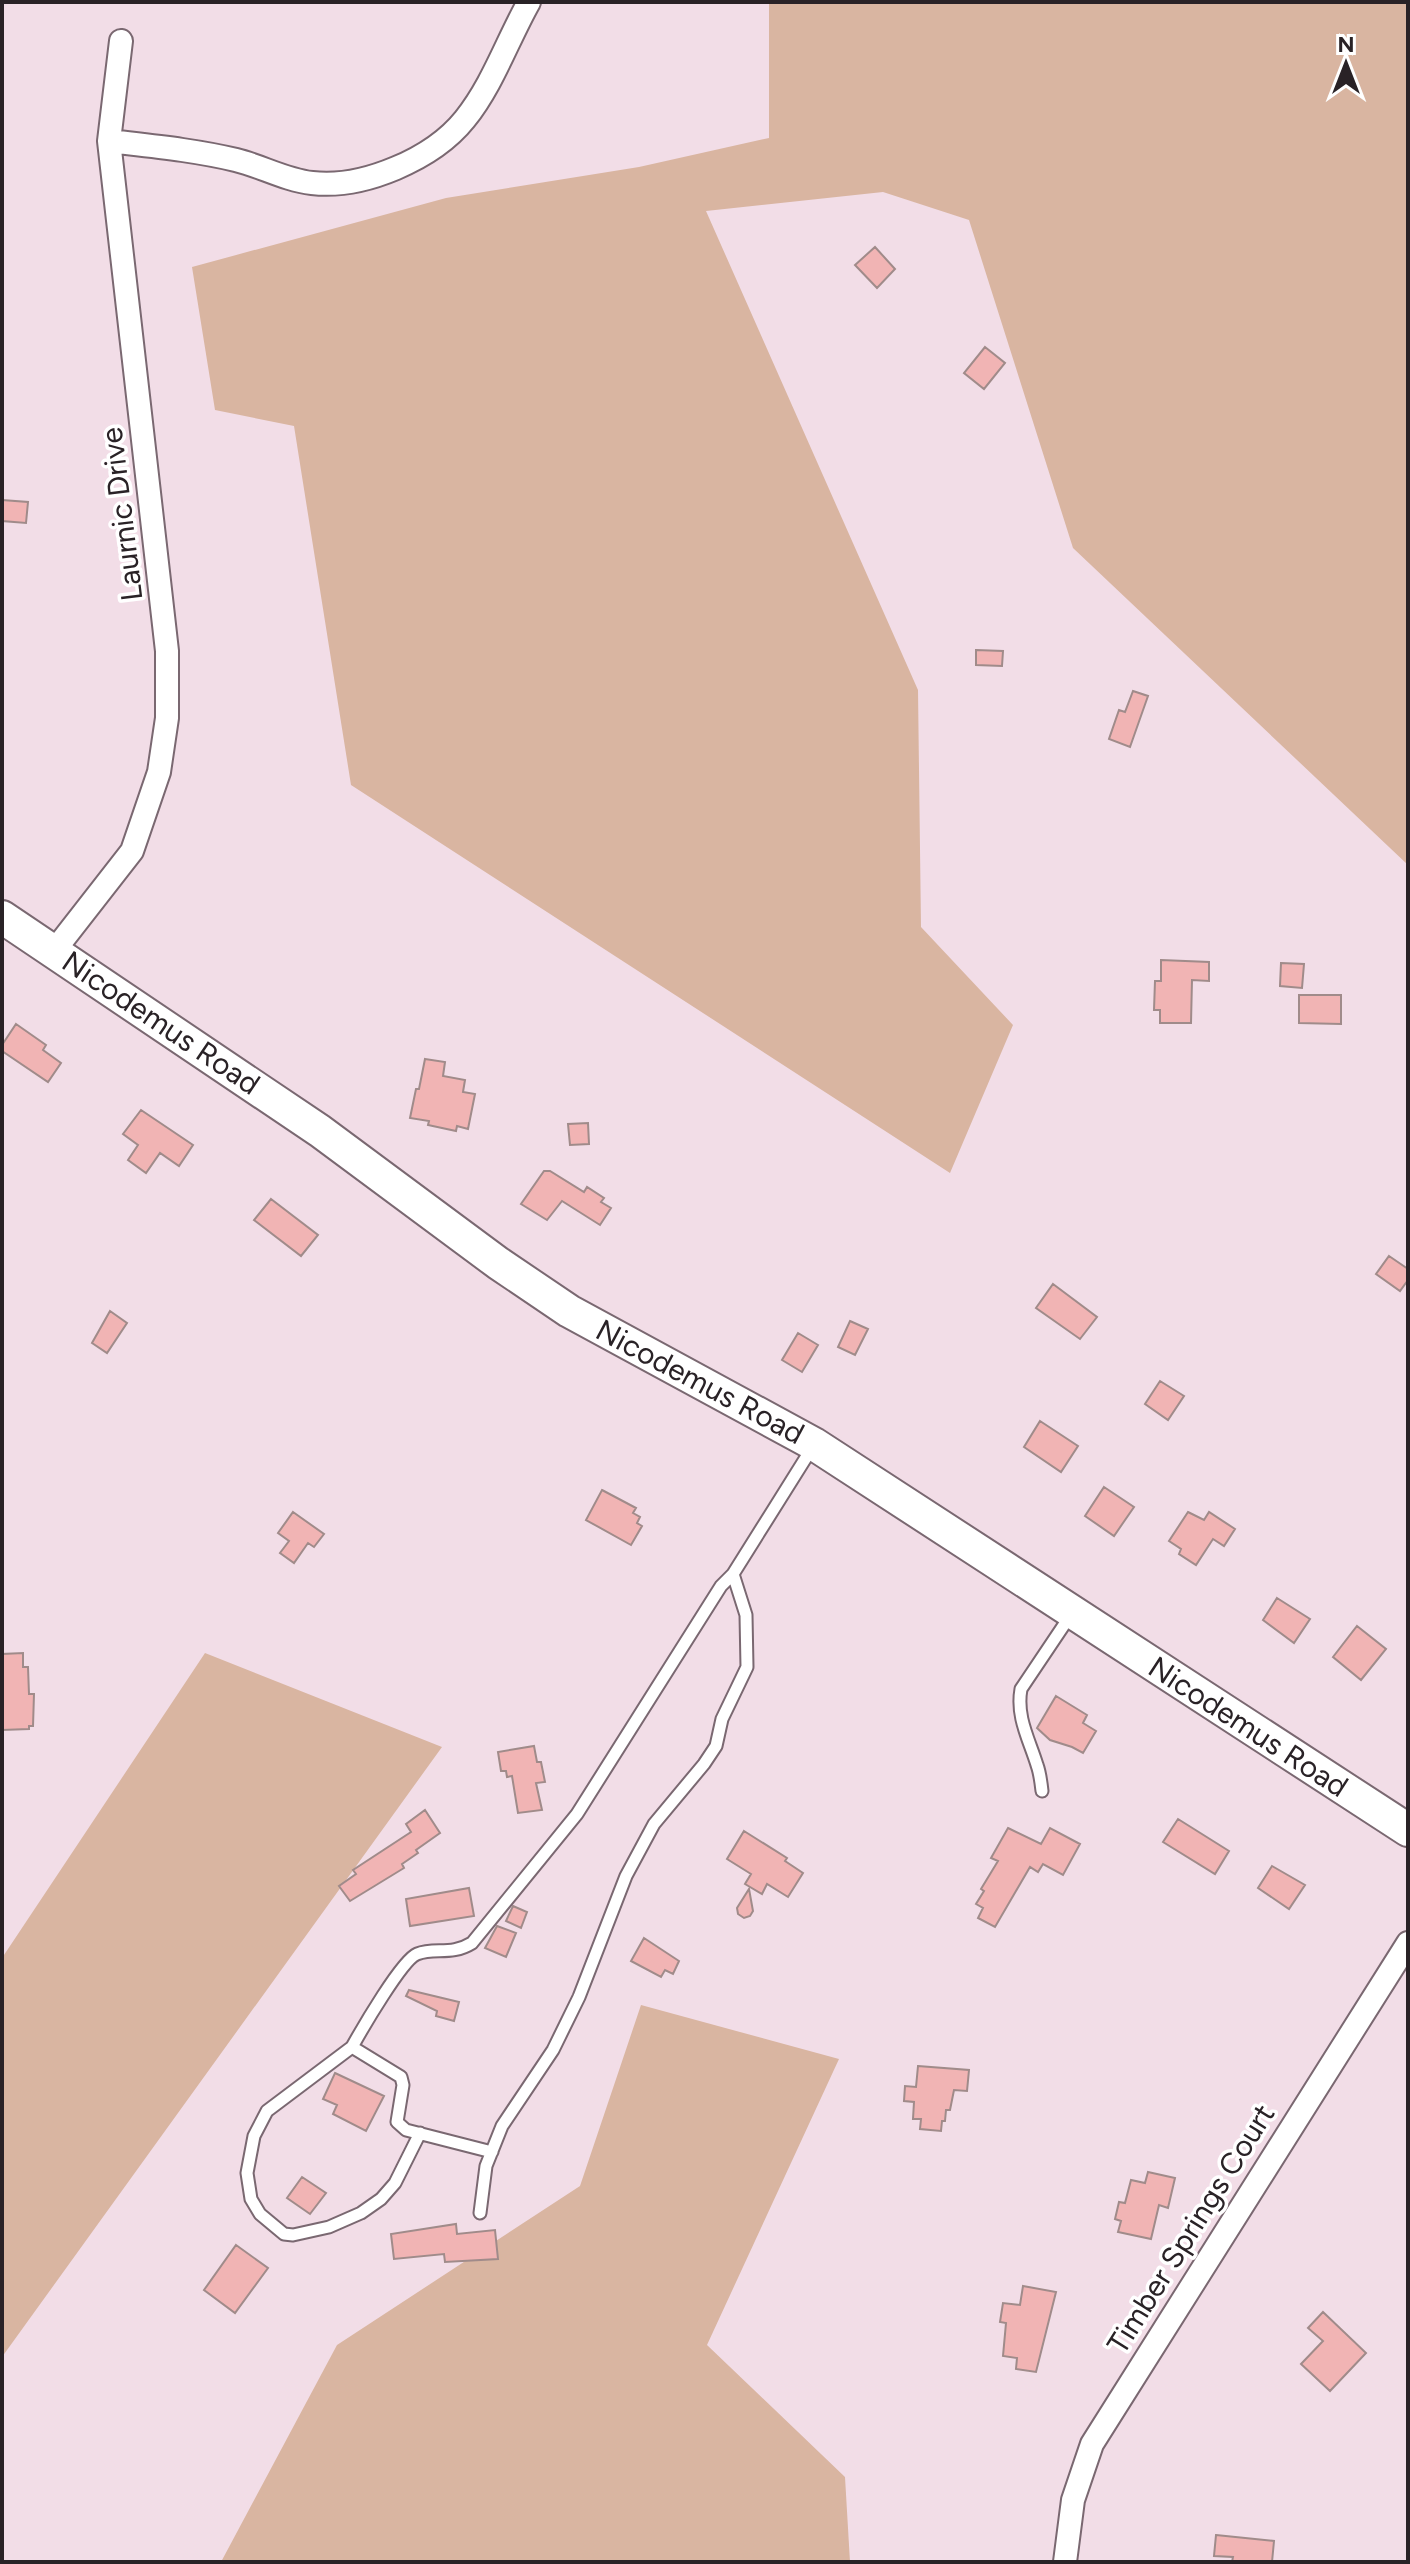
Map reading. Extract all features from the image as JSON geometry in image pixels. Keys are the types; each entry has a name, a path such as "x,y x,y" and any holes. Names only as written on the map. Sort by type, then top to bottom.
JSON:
{"street":[{"path":"109,141 237,160 312,183 344,183 389,171 431,151 464,121 489,84 529,2"},
{"name":"Laurnic Drive","path":"54,951 132,851 159,772 167,718 167,651 109,141 121,41"},
{"name":"Nicodemus Road","path":"2,917 320,1131 498,1263 569,1311 814,1444 1408,1830"},
{"name":"Timber Springs Court","path":"1065,2562 1073,2500 1092,2444 1408,1943"}],"lane":[{"path":"420,2133 395,2183 381,2199 361,2213 329,2227 284,2234 260,2214 251,2199 247,2173 254,2136 267,2111 352,2047 403,1966 417,1954 461,1950 472,1943 577,1814 814,1444"},
{"path":"480,2213 486,2166 502,2126 553,2050 579,1997 626,1876 654,1824 716,1746 722,1719 747,1667 746,1615 733,1574"},
{"path":"1042,1791 1038,1766 1023,1728 1018,1704 1021,1689 1072,1613"},
{"path":"352,2047 401,2077 403,2085 397,2122 406,2130 492,2152"}],"shaded area":[{"path":"769,2 1408,2 1408,865 1073,548 969,220 883,192 706,211 918,690 921,927 1013,1025 950,1173 351,785 294,426 215,410 192,267 446,198 639,167 769,138"},
{"path":"205,1653 442,1747 2,2357 2,1958"},
{"path":"641,2005 839,2059 707,2345 845,2477 850,2562 221,2562 337,2345 580,2186"}],"building":[{"path":"875,247 895,269 877,288 855,265"},
{"path":"985,347 1005,363 984,389 964,373"},
{"path":"2,500 28,502 26,523 2,521"},
{"path":"976,650 1003,651 1002,666 976,665"},
{"path":"1133,691 1148,696 1130,747 1109,739 1119,710 1125,712"},
{"path":"1161,960 1209,962 1209,981 1192,980 1191,1023 1160,1023 1160,1010 1154,1010 1155,981 1161,981"},
{"path":"1281,963 1304,964 1302,988 1280,986"},
{"path":"1299,995 1341,995 1341,1024 1299,1023"},
{"path":"16,1024 46,1045 43,1050 61,1063 48,1082 2,1051 2,1045"},
{"path":"425,1059 445,1062 443,1076 465,1080 463,1092 475,1094 468,1129 457,1126 456,1131 410,1118"},
{"path":"141,1110 193,1145 179,1166 160,1153 146,1173 128,1160 138,1145 123,1134"},
{"path":"588,1123 589,1144 570,1145 568,1124"},
{"path":"544,1171 550,1171 584,1192 587,1187 604,1198 601,1202 611,1208 600,1225 562,1201 547,1220 521,1204"},
{"path":"271,1199 318,1235 301,1256 254,1220"},
{"path":"1389,1256 1408,1269 1408,1280 1400,1291 1376,1274"},
{"path":"1053,1284 1097,1317 1080,1339 1036,1308"},
{"path":"110,1311 127,1323 107,1353 92,1343"},
{"path":"850,1321 868,1329 855,1355 838,1347"},
{"path":"798,1333 818,1345 802,1372 782,1360"},
{"path":"1160,1381 1184,1396 1168,1420 1145,1404"},
{"path":"1040,1421 1078,1446 1061,1472 1024,1447"},
{"path":"1104,1487 1134,1507 1114,1536 1085,1516"},
{"path":"602,1490 636,1508 633,1513 640,1517 637,1523 642,1526 631,1545 586,1520"},
{"path":"293,1512 324,1534 314,1547 308,1543 294,1563 280,1553 289,1541 278,1533"},
{"path":"1188,1512 1204,1520 1209,1512 1235,1529 1224,1546 1213,1539 1196,1565 1179,1554 1181,1549 1169,1541"},
{"path":"1277,1598 1310,1619 1294,1643 1263,1620"},
{"path":"1357,1626 1386,1649 1361,1680 1333,1657"},
{"path":"23,1653 23,1667 28,1667 29,1694 34,1694 33,1726 29,1729 2,1730 2,1654"},
{"path":"1056,1696 1087,1715 1083,1723 1096,1731 1083,1753 1050,1740 1037,1728"},
{"path":"534,1746 545,1782 536,1783 542,1810 518,1813 512,1776 507,1777 506,1771 501,1771 498,1752"},
{"path":"425,1810 440,1833 416,1850 418,1853 402,1864 404,1868 350,1901 339,1886 356,1874 353,1870 411,1832 406,1824"},
{"path":"1178,1819 1229,1851 1215,1874 1163,1842"},
{"path":"1008,1828 1041,1844 1050,1828 1080,1844 1063,1875 1043,1864 1038,1872 1030,1867 995,1927 978,1918 983,1908 976,1904 998,1861 991,1858"},
{"path":"744,1831 787,1858 785,1861 803,1873 788,1897 767,1884 762,1894 745,1884 751,1874 727,1859"},
{"path":"1272,1866 1305,1885 1289,1909 1258,1888"},
{"path":"469,1888 474,1916 410,1926 406,1899"},
{"path":"749,1889 753,1911 744,1918 738,1914 737,1908"},
{"path":"513,1906 527,1912 521,1928 506,1921"},
{"path":"497,1926 516,1933 506,1957 485,1948"},
{"path":"644,1938 679,1961 673,1974 665,1970 661,1977 631,1961"},
{"path":"409,1990 459,2002 454,2021 436,2016 437,2011 406,1996"},
{"path":"918,2066 969,2070 967,2091 954,2090 941,2131 920,2129 921,2119 913,2119 914,2102 904,2101 905,2086 916,2087"},
{"path":"335,2073 384,2096 366,2131 333,2114 337,2105 323,2099"},
{"path":"1148,2172 1175,2178 1168,2208 1159,2205 1151,2239 1118,2232 1121,2221 1115,2219 1119,2202 1125,2203 1131,2180 1145,2183"},
{"path":"302,2177 326,2193 310,2214 287,2198"},
{"path":"456,2224 457,2234 495,2230 498,2259 445,2262 444,2254 394,2259 391,2234"},
{"path":"236,2245 268,2268 235,2313 204,2290"},
{"path":"1023,2286 1056,2292 1036,2372 1016,2369 1017,2358 1003,2356 1006,2323 1000,2322 1003,2303 1020,2305"},
{"path":"1323,2312 1366,2353 1330,2391 1301,2364 1323,2341 1308,2328"},
{"path":"1216,2535 1274,2541 1272,2562 1232,2562 1233,2557 1214,2556"}]}
